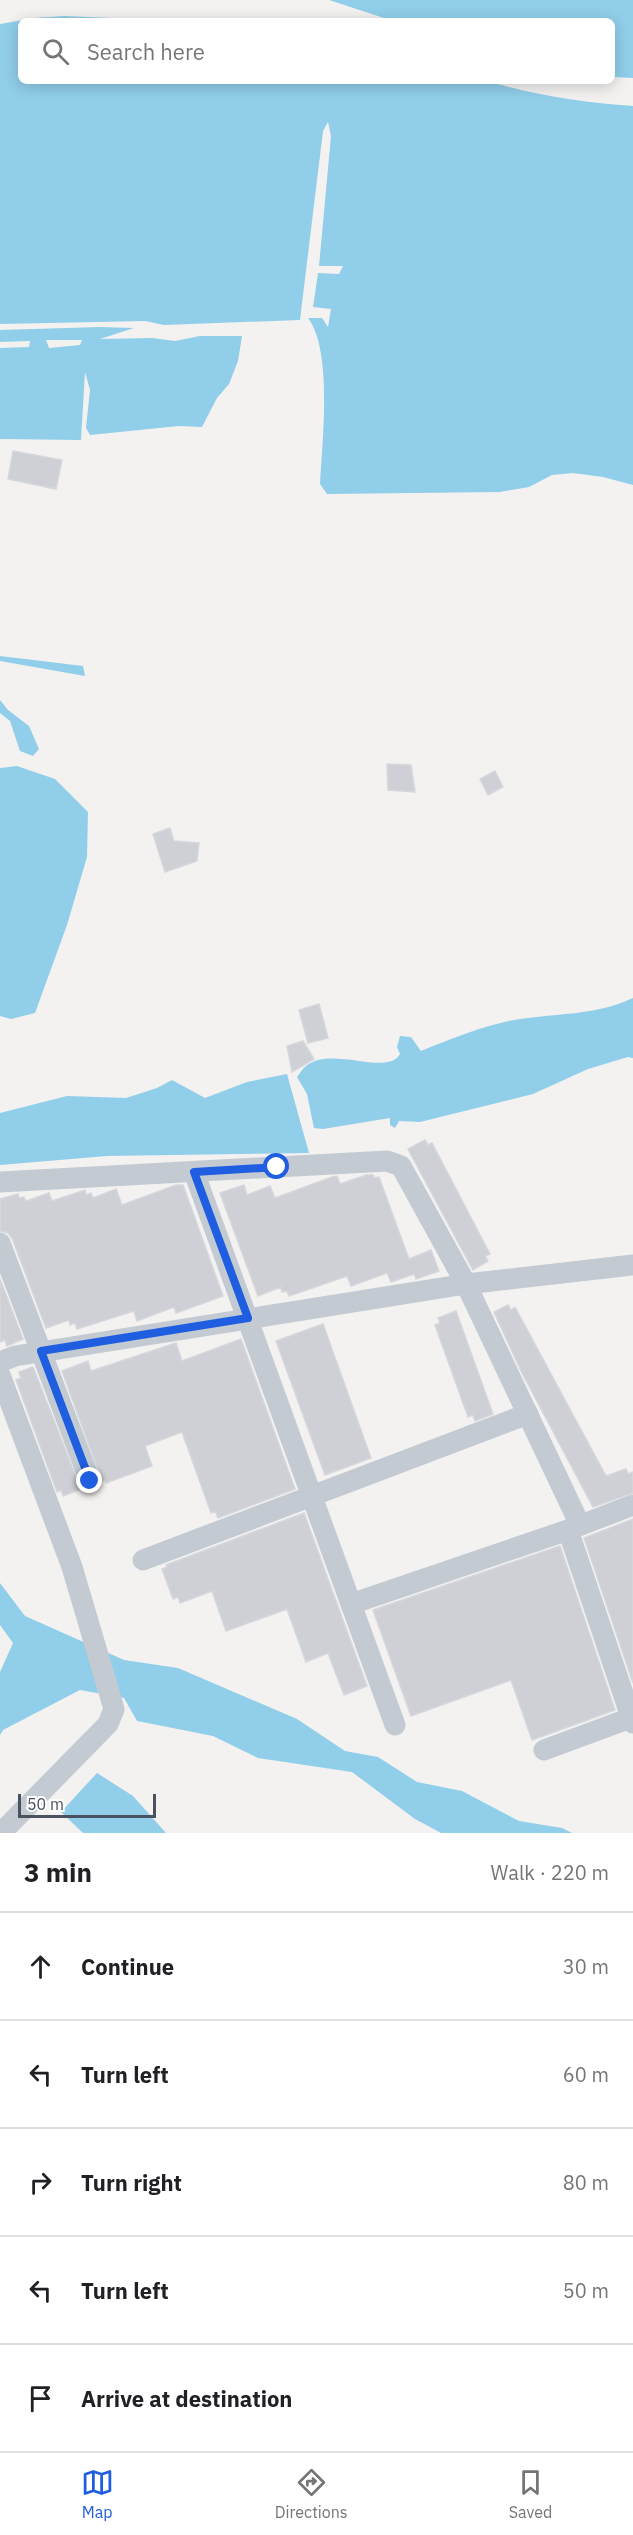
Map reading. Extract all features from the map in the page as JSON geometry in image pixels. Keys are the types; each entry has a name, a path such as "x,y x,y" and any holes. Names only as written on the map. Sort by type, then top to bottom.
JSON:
{"street":[{"path":"0,1182 387,1161 401,1166 466,1284 528,1414 574,1528 632,1719 544,1750"},
{"path":"194,1172 395,1725"},
{"path":"0,1243 90,1481"},
{"path":"0,1362 15,1356 41,1351 466,1284 633,1265"},
{"path":"0,1375 68,1556 114,1709 108,1724 0,1833"},
{"path":"143,1560 528,1414"},
{"path":"351,1604 574,1528 633,1505"}],"water":[{"path":"329,0 633,0 633,78 615,77 615,18 384,18"},
{"path":"64,16 112,18 34,18"},
{"path":"18,21 18,84 499,84 559,98 633,106 633,485 603,477 573,473 552,475 529,487 500,492 327,494 320,484 324,422 321,352 316,333 308,318 322,318 328,327 331,309 313,307 318,273 339,274 343,266 319,266 331,136 328,122 323,131 300,320 164,325 145,321 0,324 0,24"},
{"path":"134,328 100,339 152,338 175,341 200,336 242,336 238,361 229,384 217,398 202,427 179,426 90,435 86,428 90,390 85,372 81,440 0,439 0,348 29,347 30,341 0,342 0,330","holes":["46,340 82,340 80,345 49,348"]},
{"path":"0,656 83,666 85,676 0,661"},
{"path":"0,700 8,710 29,726 39,749 33,756 20,751 10,721 0,713"},
{"path":"17,766 55,779 88,812 87,857 67,925 35,1013 11,1019 0,1016 0,768"},
{"path":"633,998 633,1058 628,1057 588,1069 533,1094 420,1122 399,1121 395,1128 390,1125 390,1118 323,1129 314,1128 307,1094 297,1077 305,1067 317,1060 330,1058 383,1063 393,1060 400,1054 397,1047 400,1036 411,1037 421,1051 467,1033 514,1020 589,1011"},
{"path":"287,1074 309,1153 107,1156 0,1165 0,1113 67,1096 126,1098 157,1088 172,1080 205,1098 247,1082"},
{"path":"0,1583 25,1616 124,1660 178,1668 297,1719 345,1751 378,1757 417,1782 462,1791 519,1821 562,1828 572,1833 441,1833 415,1819 352,1772 258,1758 213,1736 137,1721 124,1698 80,1690 3,1730 0,1735 0,1672 13,1643 0,1625"},
{"path":"97,1773 133,1796 166,1833 83,1833 61,1812"}],"building":[{"path":"13,451 62,460 56,489 8,479"},
{"path":"387,764 411,765 415,792 388,790"},
{"path":"495,771 503,787 488,795 480,779"},
{"path":"170,828 174,841 199,843 197,861 165,872 153,834"},
{"path":"319,1004 328,1038 308,1043 299,1010"},
{"path":"303,1041 314,1059 292,1072 287,1046"},
{"path":"425,1140 428,1145 432,1143 490,1254 485,1256 488,1261 473,1270 408,1149"},
{"path":"366,1175 379,1177 409,1259 431,1250 439,1271 416,1279 414,1274 391,1282 387,1273 351,1286 347,1276 289,1296 287,1291 282,1292 281,1287 258,1296 220,1193 244,1185 247,1195 270,1186 275,1198 332,1177 337,1176 340,1184"},
{"path":"176,1185 183,1185 223,1296 176,1313 174,1307 137,1321 134,1311 77,1329 75,1323 70,1325 69,1320 46,1328 12,1238 8,1233 0,1231 0,1199 18,1194 19,1198 24,1197 26,1201 49,1193 52,1201 85,1190 86,1195 91,1193 93,1198 116,1189 122,1205"},
{"path":"0,1279 23,1339 7,1346 5,1340 0,1342"},
{"path":"508,1305 511,1310 515,1307 606,1476 626,1469 628,1474 633,1472 633,1493 593,1507 522,1373 494,1312"},
{"path":"456,1311 493,1414 475,1421 473,1415 468,1417 435,1325 440,1323 438,1318"},
{"path":"323,1324 371,1458 325,1475 276,1341"},
{"path":"241,1339 295,1489 218,1518 216,1512 211,1513 182,1432 145,1446 152,1466 106,1483 105,1480 102,1481 62,1371 88,1361 91,1371 176,1343 182,1361"},
{"path":"33,1367 81,1489 63,1496 61,1490 57,1492 16,1380 21,1378 19,1372"},
{"path":"304,1513 367,1686 344,1695 328,1653 306,1662 287,1609 226,1631 212,1591 180,1603 178,1597 173,1599 162,1569 167,1567 166,1565"},
{"path":"633,1519 633,1683 584,1538"},
{"path":"560,1546 615,1710 532,1740 511,1680 411,1716 373,1610"}],"route":[{"path":"90,1481 41,1351 248,1318 194,1172 277,1167"}]}
